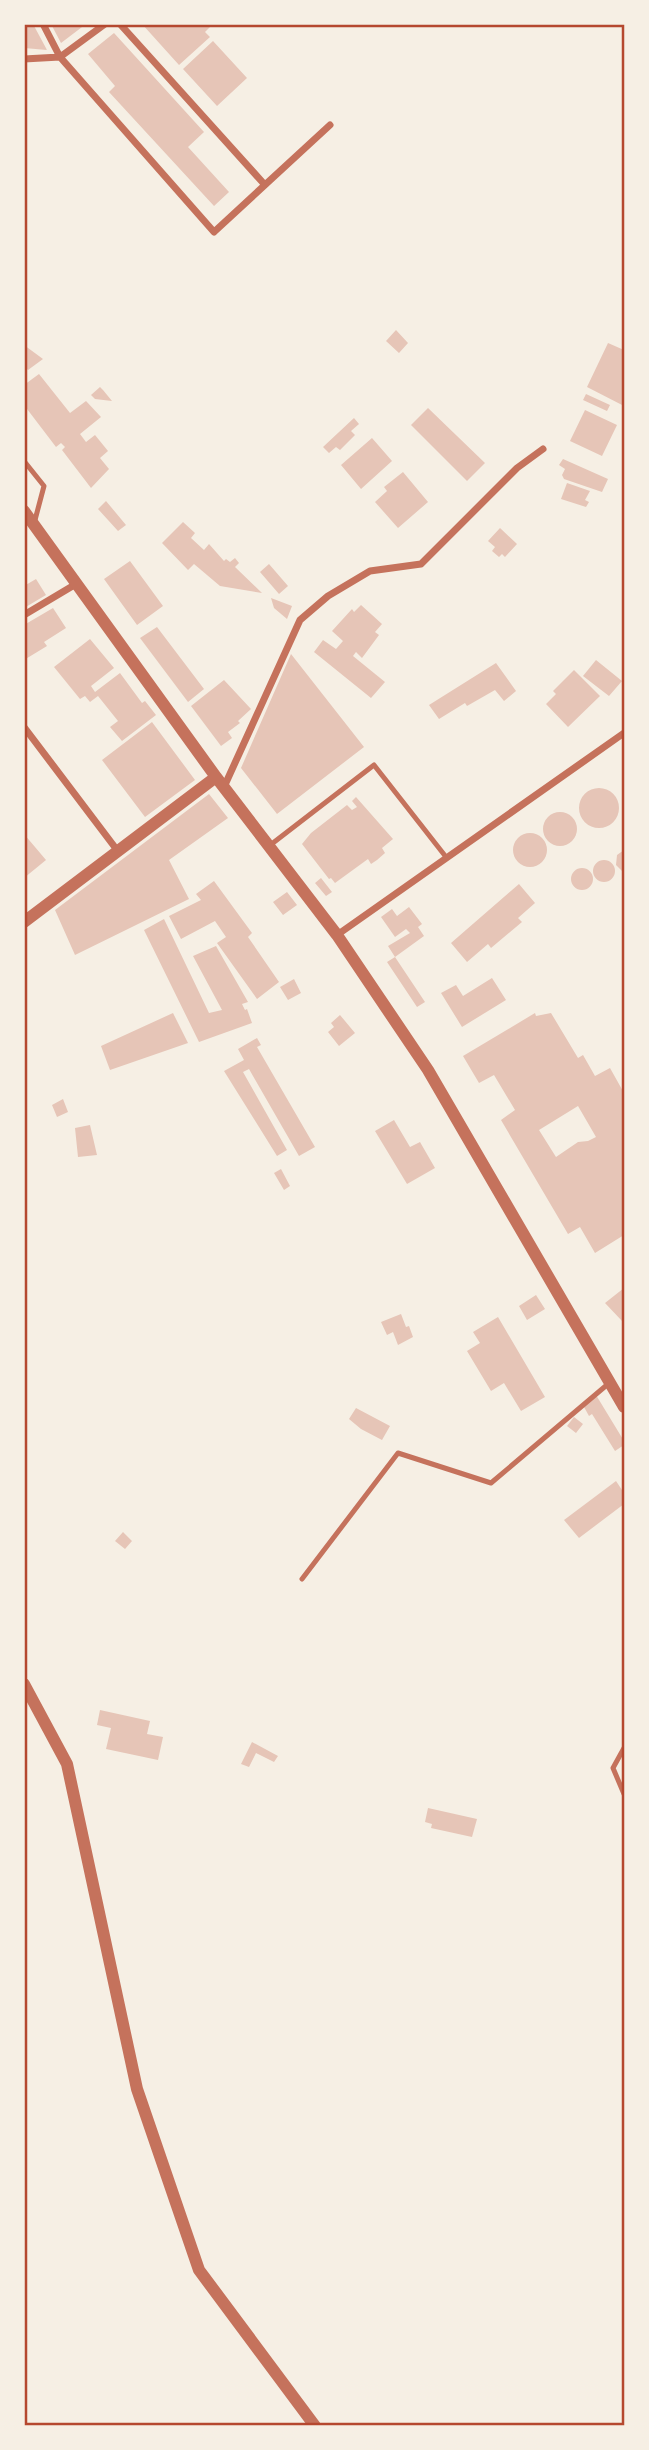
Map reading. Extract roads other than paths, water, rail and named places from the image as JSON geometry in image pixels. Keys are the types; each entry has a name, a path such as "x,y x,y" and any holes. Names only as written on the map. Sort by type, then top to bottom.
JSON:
{"street":[{"path":"43,24 60,57 215,232 330,125"},
{"path":"24,59 60,57 105,24"},
{"path":"120,24 265,186"},
{"path":"24,922 117,850 220,782 300,620 328,596 370,570 421,564 517,468 543,449"},
{"path":"24,511 220,782 337,935 428,1070 625,1406"},
{"path":"24,615 76,584"},
{"path":"24,727 117,850"},
{"path":"337,935 625,733"},
{"path":"24,1684 67,1764 137,2089 199,2270 315,2426"}],"lane":[{"path":"24,461 44,486 34,524"},
{"path":"269,846 374,765 446,857"},
{"path":"302,1579 398,1453 491,1483 610,1383"},
{"path":"625,1748 613,1768 625,1794"}]}
